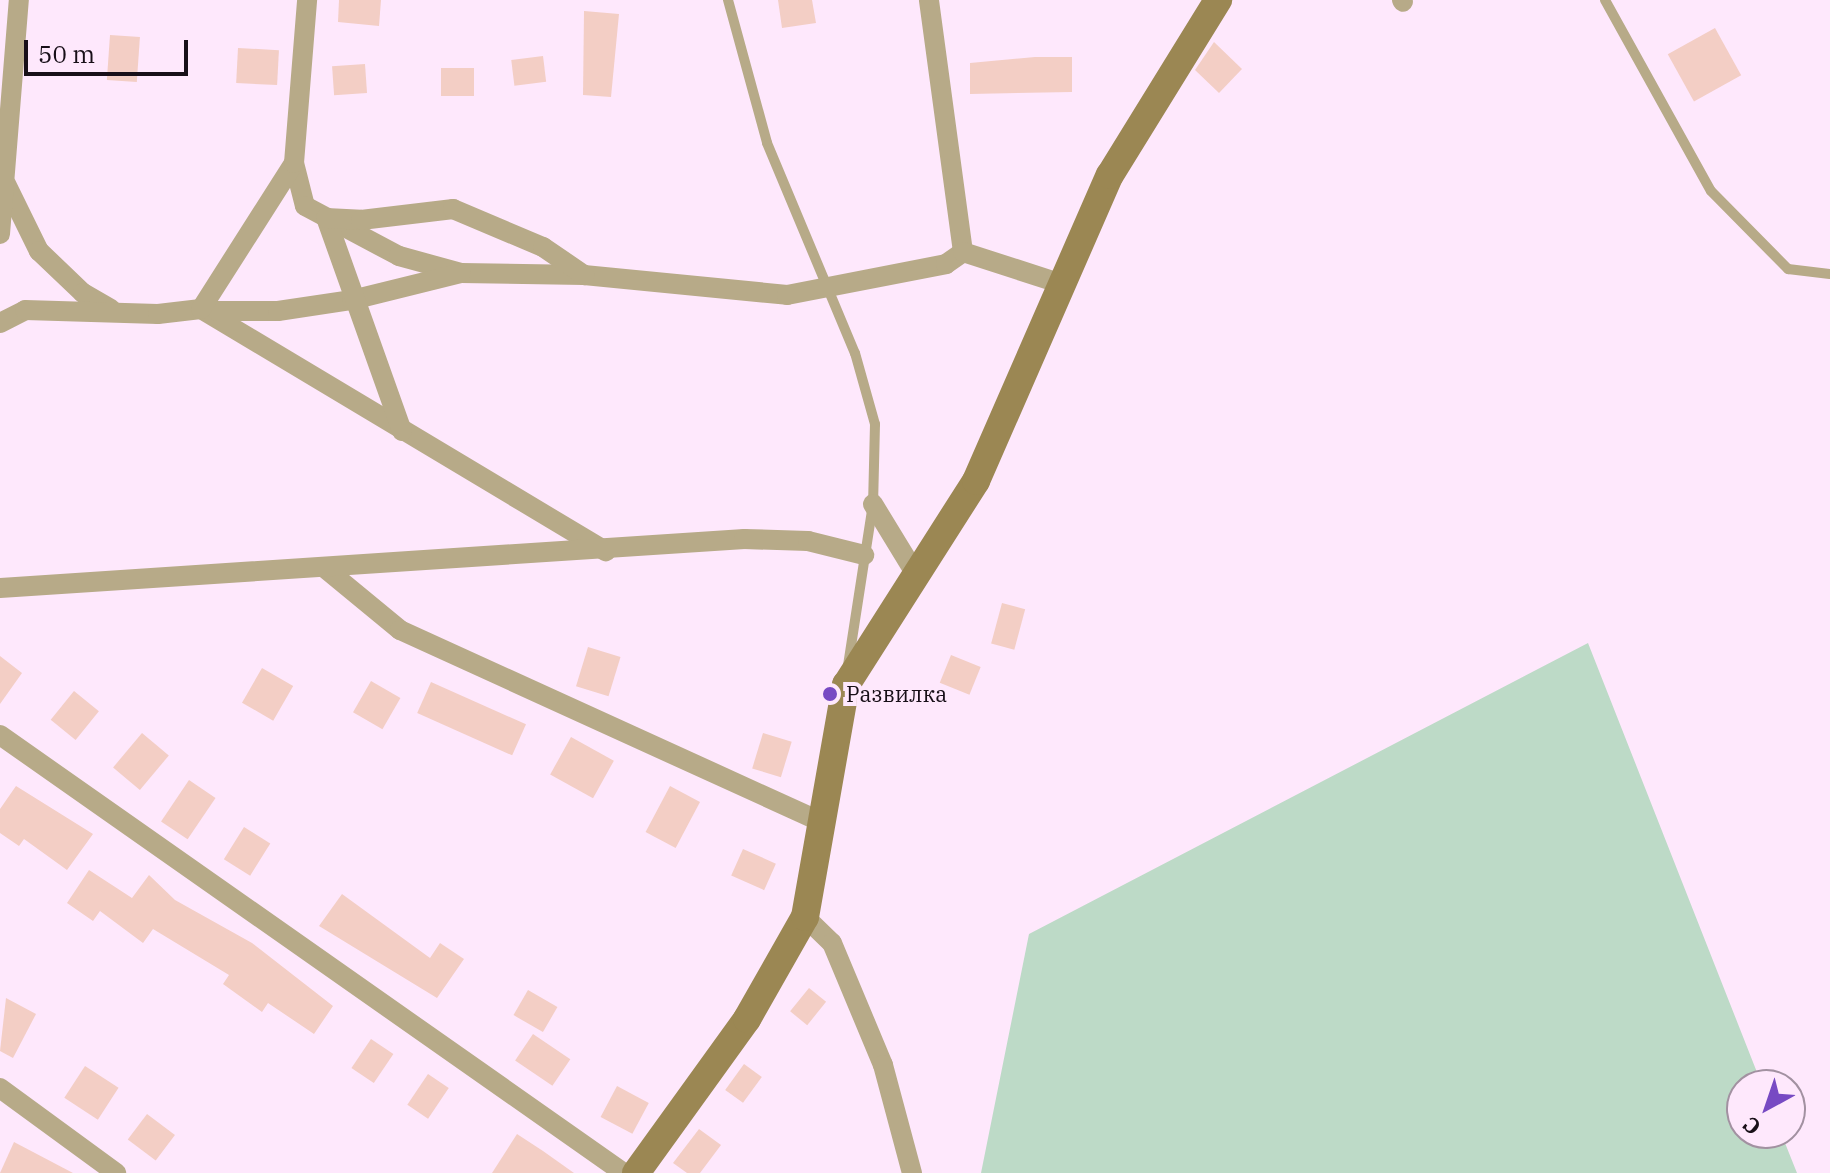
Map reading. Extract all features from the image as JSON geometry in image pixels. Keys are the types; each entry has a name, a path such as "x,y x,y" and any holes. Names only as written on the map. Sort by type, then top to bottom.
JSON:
{"street":[{"path":"0,234 19,0"},
{"path":"307,0 294,163 305,206 399,256 461,273 584,275 787,295 828,291 946,264 963,252"},
{"path":"929,0 963,252"},
{"path":"636,1173 747,1019 805,917 846,685 976,481 1110,175 1218,0"},
{"path":"201,309 294,163"},
{"path":"6,184 39,251 83,293 112,310"},
{"path":"326,218 361,220 453,209 504,227 584,275"},
{"path":"326,218 352,300 402,431"},
{"path":"963,252 1062,284"},
{"path":"0,323 25,310 112,310 158,314 201,309 264,312 352,300 461,273"},
{"path":"201,309 250,333 402,431 606,551"},
{"path":"873,504 917,576"},
{"path":"0,588 606,551 744,539 808,541 864,555"},
{"path":"326,569 400,630 820,821"},
{"path":"0,735 624,1173"},
{"path":"805,917 832,943 883,1065 910,1171"},
{"path":"0,1088 116,1173"}],"lane":[{"path":"728,0 767,143 828,291 875,424 873,504 846,685"},
{"path":"1605,0 1711,191 1788,269 1830,274"}],"green space":[{"path":"1588,643 1756,1069 1726,1069 1726,1149 1787,1149 1797,1173 981,1173 1029,934"}],"building":[{"path":"339,0 381,0 379,26 338,22"},
{"path":"778,0 812,0 816,23 782,28"},
{"path":"584,11 619,14 611,97 583,95"},
{"path":"1715,28 1741,75 1694,101 1668,54"},
{"path":"110,35 140,37 137,82 107,80"},
{"path":"1214,42 1242,69 1219,93 1195,70"},
{"path":"238,48 279,50 277,85 236,83"},
{"path":"543,56 546,82 514,86 511,60"},
{"path":"1072,57 1072,92 970,94 970,63"},
{"path":"365,64 367,93 334,95 332,66"},
{"path":"441,68 474,68 474,96 441,96"},
{"path":"1002,603 1025,609 1014,650 991,644"},
{"path":"588,647 621,657 609,696 576,686"},
{"path":"951,655 981,667 969,695 940,683"},
{"path":"0,656 22,673 0,704"},
{"path":"262,668 293,686 273,721 242,703"},
{"path":"371,681 400,698 382,729 353,712"},
{"path":"431,682 526,724 512,755 417,713"},
{"path":"74,691 99,711 76,740 51,720"},
{"path":"142,733 169,755 140,790 113,767"},
{"path":"763,733 792,742 781,777 752,768"},
{"path":"571,737 614,761 593,798 550,775"},
{"path":"189,780 216,798 188,839 161,821"},
{"path":"16,786 93,834 67,870 24,839 19,846 0,833 0,809"},
{"path":"670,786 700,802 676,848 646,832"},
{"path":"244,827 270,843 250,876 224,859"},
{"path":"743,849 776,864 764,890 731,875"},
{"path":"89,870 132,898 149,875 175,900 252,943 333,1006 314,1034 268,1003 262,1012 223,984 229,975 153,929 143,943 100,911 93,921 67,903"},
{"path":"342,894 430,958 440,943 464,959 437,998 319,926"},
{"path":"809,988 826,1002 807,1025 790,1011"},
{"path":"528,990 557,1007 543,1032 514,1015"},
{"path":"6,998 36,1014 13,1058 0,1051"},
{"path":"533,1034 570,1059 552,1086 515,1061"},
{"path":"371,1039 393,1054 374,1083 351,1068"},
{"path":"744,1064 762,1077 743,1103 725,1090"},
{"path":"85,1066 119,1088 98,1120 64,1098"},
{"path":"428,1074 449,1088 428,1119 407,1105"},
{"path":"617,1086 649,1103 632,1134 601,1117"},
{"path":"147,1114 175,1135 156,1161 128,1140"},
{"path":"699,1129 721,1145 700,1173 687,1173 673,1163"},
{"path":"517,1134 543,1151 574,1173 492,1173"},
{"path":"14,1142 73,1173 0,1173"}],"place":[{"name":"Развилка","path":"830,694"}]}
